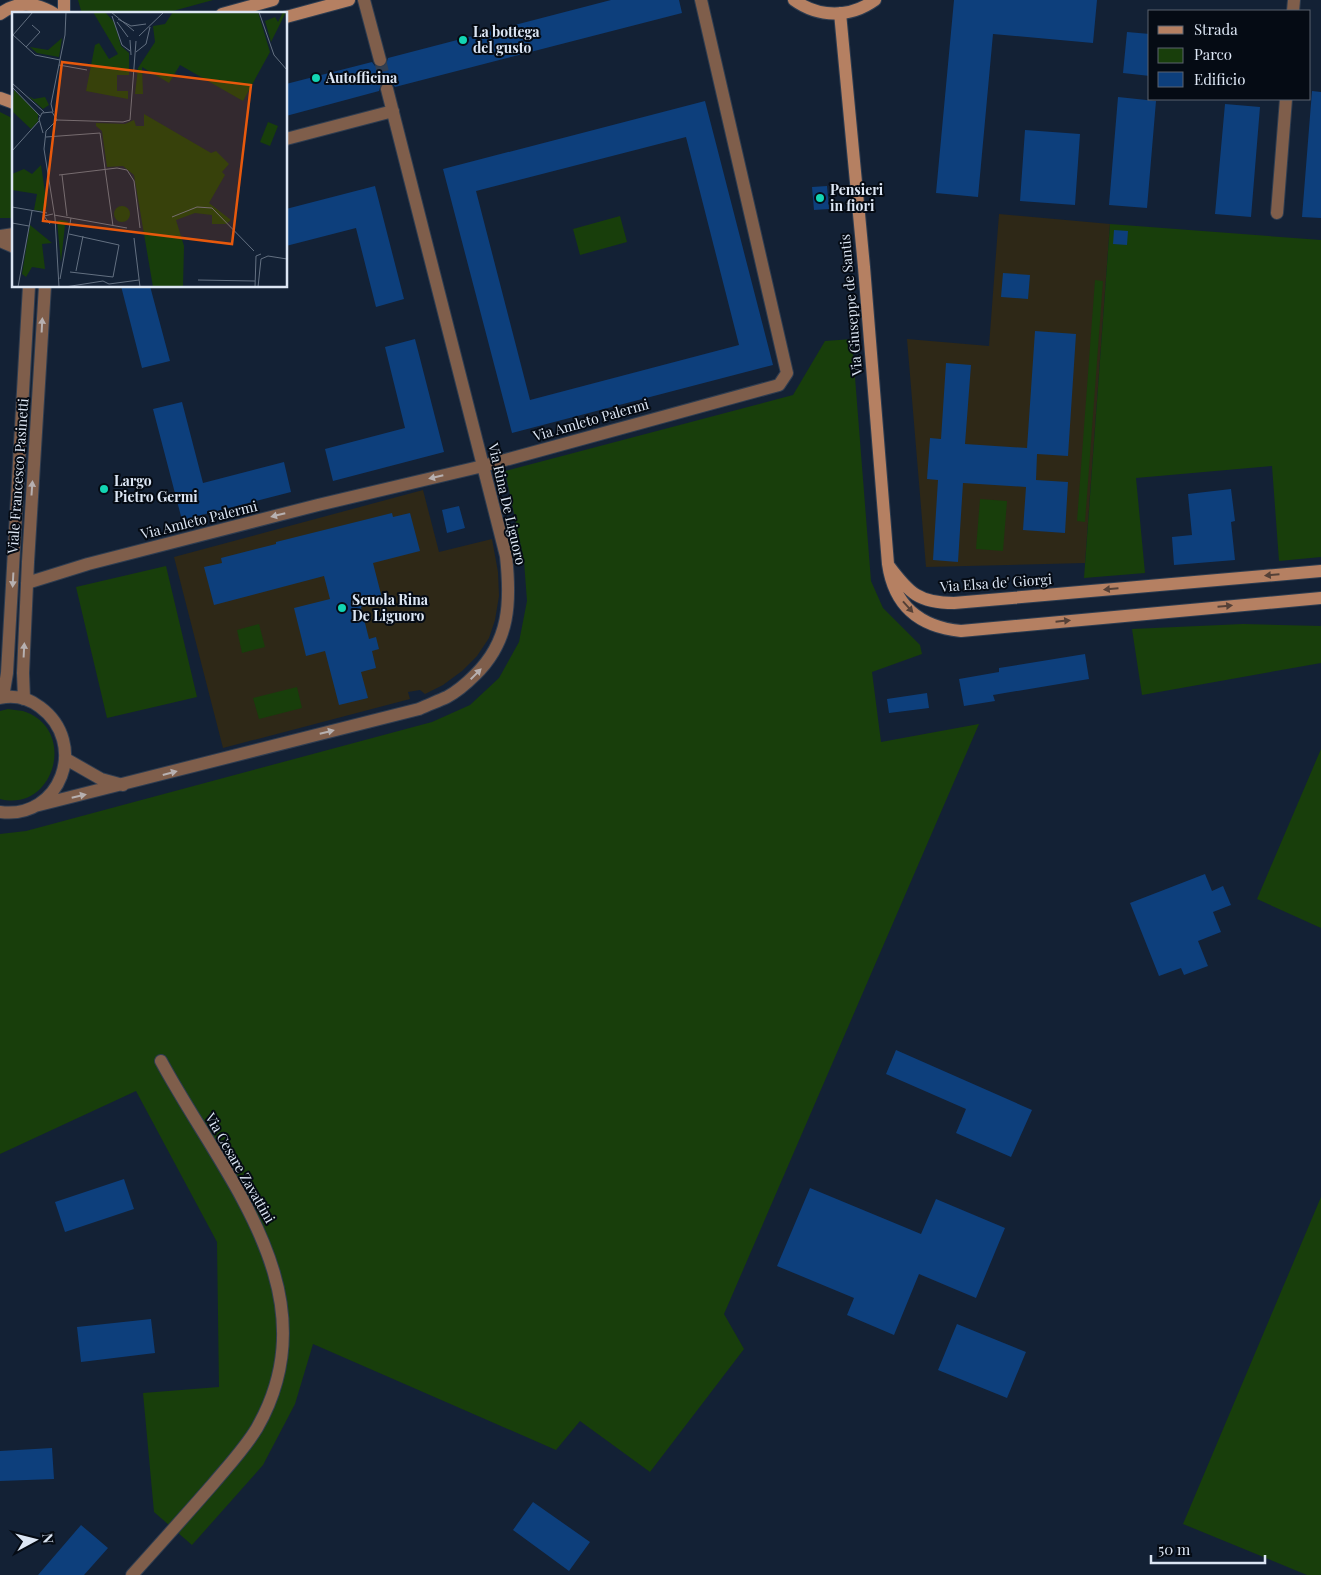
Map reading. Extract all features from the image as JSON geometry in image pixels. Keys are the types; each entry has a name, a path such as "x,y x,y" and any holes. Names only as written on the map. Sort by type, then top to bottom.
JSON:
{"main road":[{"path":"229,12 273,0"},
{"path":"288,16 349,0"},
{"path":"794,0 818,12 840,13 861,8 875,0"},
{"path":"0,14 16,5 29,2 50,12"},
{"name":"Via Giuseppe de Santis","path":"840,13 863,258 888,564"},
{"path":"888,564 890,580 897,594 906,607 917,617 939,627 961,630 1321,598"},
{"name":"Via Elsa de' Giorgi","path":"888,564 913,594 924,600 938,603 1321,571"}],"street":[{"path":"364,0 380,60"},
{"name":"Via Amleto Palermi","path":"27,583 318,505 483,466 779,385 787,373 702,0"},
{"name":"Via Rina De Liguoro","path":"0,812 19,812 35,806 411,711 448,696 461,688 481,669 498,644 505,628 507,611 508,576 506,556 387,89"},
{"path":"1277,213 1286,100"},
{"path":"288,138 393,111"},
{"path":"0,241 12,246"},
{"name":"Viale Francesco Pasinetti","path":"1,697 8,663 29,288"},
{"name":"Viale Francesco Pasinetti","path":"24,698 23,673 27,583 45,288"},
{"path":"1,697 24,698 49,713 59,727 65,742 66,759 61,778 51,794 35,806"},
{"path":"66,759 101,779 123,785"},
{"name":"Via Cesare Zavattini","path":"132,1575 236,1458 257,1428 272,1392 284,1338 279,1292 268,1250 250,1213 161,1061"}],"shaded area":[{"path":"999,214 1110,224 1085,563 926,567 907,339 989,346"},
{"name":"Scuola Rina De Liguoro","path":"423,490 439,552 492,539 498,572 499,596 495,620 489,638 477,656 462,671 443,685 425,694 420,690 408,692 410,699 223,748 174,557"}],"green space":[{"path":"78,0 213,0 169,12 81,12"},
{"path":"0,112 12,120 12,218 0,218"},
{"path":"620,216 627,242 580,255 573,229"},
{"path":"1110,224 1321,240 1321,557 1279,561 1272,466 1136,478 1145,573 1084,578"},
{"path":"1095,280 1103,281 1085,522 1077,521"},
{"path":"852,339 871,581 883,608 920,645 922,654 872,672 881,742 979,724 724,1314 744,1349 650,1472 580,1421 556,1450 313,1344 295,1404 263,1465 192,1545 154,1512 143,1393 219,1387 217,1242 136,1091 0,1154 0,834 26,831 432,722 470,705 499,678 519,642 527,601 524,561 505,471 793,395 825,341"},
{"path":"980,499 1007,501 1003,551 976,549"},
{"path":"166,566 197,697 107,718 76,587"},
{"path":"259,624 265,647 242,653 237,630"},
{"path":"1243,624 1321,626 1321,663 1142,695 1132,629"},
{"path":"297,687 302,708 259,719 253,698"},
{"path":"8,709 23,711 40,720 50,734 54,750 53,767 46,782 35,794 19,800 0,799 0,711"},
{"path":"1321,749 1321,928 1257,899"},
{"path":"1321,1197 1321,1575 1307,1575 1183,1524"}],"building":[{"path":"611,0 679,0 682,13 395,87 392,83 385,81 381,84 379,91 288,115 288,83 372,62 375,66 382,68 386,65 388,58"},
{"path":"954,0 1097,0 1093,43 993,34 978,197 936,193"},
{"path":"1127,32 1148,34 1148,76 1123,73"},
{"path":"1312,91 1321,92 1321,218 1302,217"},
{"path":"1118,97 1156,101 1147,208 1109,205"},
{"path":"705,101 773,365 512,433 443,169","holes":["686,137 739,345 530,400 476,191"]},
{"path":"1225,104 1260,107 1251,217 1215,214"},
{"path":"1025,130 1080,134 1075,205 1020,201"},
{"path":"375,186 404,299 376,307 356,228 288,245 288,208"},
{"name":"Pensieri in fiori","path":"827,186 829,209 814,210 812,187"},
{"path":"1114,230 1128,231 1127,245 1113,244"},
{"path":"1003,273 1030,275 1028,299 1001,297"},
{"path":"122,288 151,288 170,361 142,368"},
{"path":"1035,331 1076,334 1068,456 1037,454 1036,480 1068,482 1065,533 1023,530 1026,487 963,483 958,562 933,560 938,480 927,479 930,438 941,439 946,363 971,365 965,444 1027,448"},
{"path":"415,339 444,452 333,481 325,449 405,428 385,347"},
{"path":"182,402 203,483 284,462 291,492 182,520 153,409"},
{"path":"1231,489 1235,521 1231,522 1235,560 1174,565 1172,537 1192,535 1188,494"},
{"path":"459,506 465,528 447,533 442,510"},
{"path":"392,513 393,517 410,513 420,551 373,563 383,602 361,607 369,639 376,637 379,649 372,651 376,668 361,672 368,698 339,705 325,651 306,656 294,608 330,599 324,576 214,605 204,567 222,563 221,558"},
{"path":"1085,654 1089,679 993,695 995,701 964,706 959,679 999,672 999,668"},
{"path":"927,693 929,708 889,713 887,699"},
{"path":"1205,874 1212,891 1223,886 1231,905 1213,912 1221,932 1198,941 1208,966 1184,975 1181,968 1159,976 1130,903"},
{"path":"896,1050 1032,1110 1011,1157 956,1133 966,1109 886,1074"},
{"path":"124,1179 134,1209 65,1232 55,1202"},
{"path":"810,1188 921,1234 936,1199 1005,1228 976,1298 919,1274 894,1335 847,1315 854,1298 777,1266"},
{"path":"151,1319 155,1353 81,1362 77,1327"},
{"path":"957,1324 1026,1352 1007,1398 938,1370"},
{"path":"52,1448 54,1479 0,1481 0,1451"},
{"path":"533,1502 590,1542 569,1571 513,1530"},
{"path":"81,1525 108,1548 84,1575 38,1575"}],"tunnel":[{"path":"380,60 387,89"}],"place":[{"name":"La bottega del gusto","path":"463,40"},
{"name":"Autofficina","path":"316,78"},
{"name":"Pensieri in fiori","path":"820,198"},
{"name":"Largo Pietro Germi","path":"104,489"},
{"name":"Scuola Rina De Liguoro","path":"342,608"}]}
